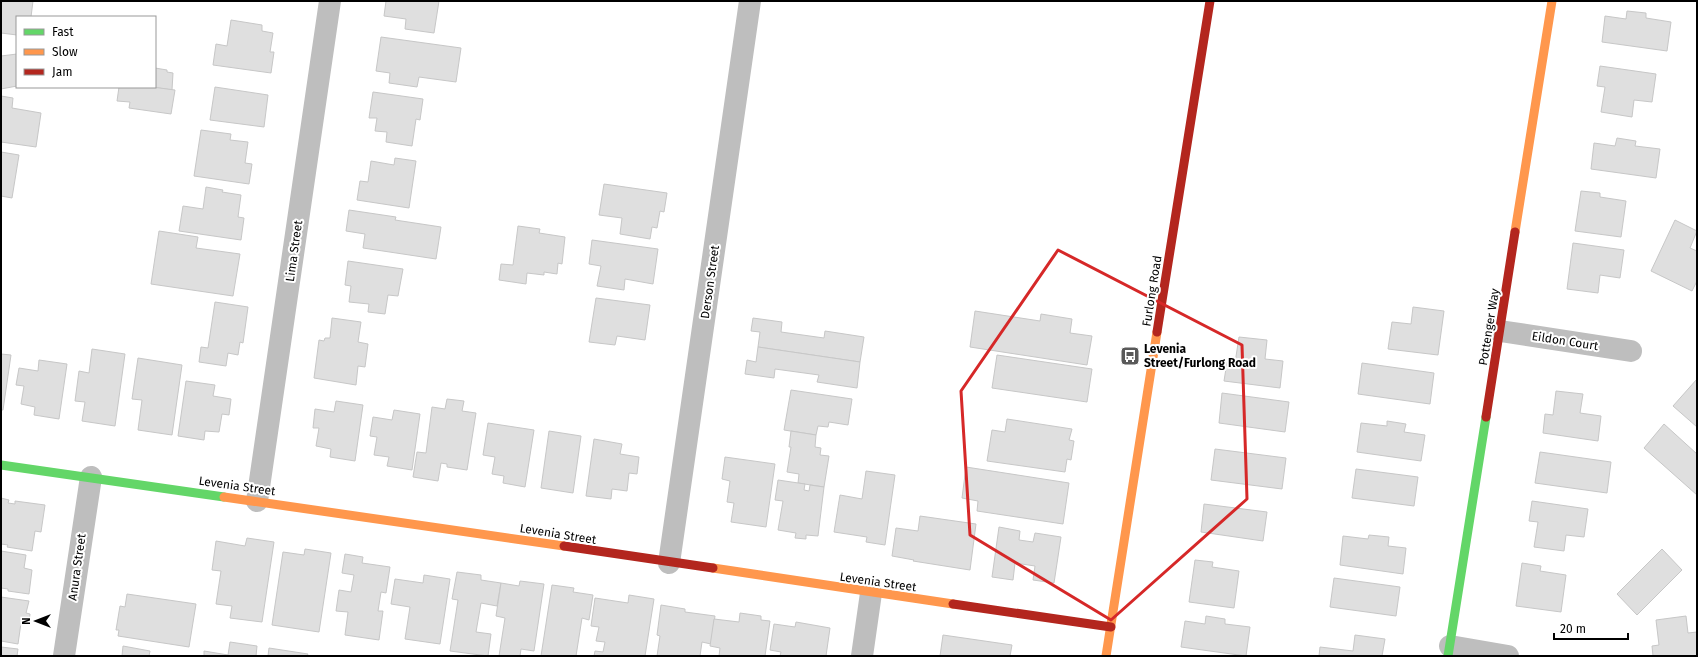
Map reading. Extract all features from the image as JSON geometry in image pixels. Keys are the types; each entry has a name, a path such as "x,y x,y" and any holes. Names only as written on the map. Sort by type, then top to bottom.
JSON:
{"street":[{"name":"Lima Street","path":"257,501 330,1"},
{"name":"Derson Street","path":"669,563 750,1"},
{"name":"Furlong Road","path":"1106,656 1210,1"},
{"name":"Pottenger Way","path":"1449,651 1552,1"},
{"name":"Eildon Court","path":"1500,331 1631,351"},
{"name":"Levenia Street","path":"1,465 257,501 871,593 1111,627"},
{"name":"Anura Street","path":"64,656 91,477"},
{"path":"862,656 871,593"},
{"path":"1449,651 1508,656"}],"highlighted area":[{"path":"1058,250 1242,345 1247,499 1111,620 970,535 961,391"}],"building":[{"path":"1,1 33,1 31,16 16,16 16,35 1,33"},
{"path":"386,1 439,1 434,33 405,29 406,19 384,16"},
{"path":"1627,11 1646,13 1646,18 1671,22 1667,51 1602,42 1605,16 1626,19"},
{"path":"231,20 262,25 262,31 273,33 270,52 274,52 271,73 213,65 216,44 227,46"},
{"path":"381,37 461,48 456,82 419,77 417,87 389,83 390,73 376,71"},
{"path":"16,54 16,86 1,89 1,56"},
{"path":"1600,66 1656,74 1652,102 1634,100 1632,117 1601,112 1605,87 1597,86"},
{"path":"156,68 167,70 167,72 173,73 172,90 156,88"},
{"path":"215,87 268,95 264,127 210,120"},
{"path":"119,88 156,88 175,90 171,114 129,108 130,102 117,101"},
{"path":"373,92 423,99 420,120 416,119 412,146 386,142 387,132 375,131 377,118 369,118"},
{"path":"1,96 13,98 12,108 41,113 36,147 1,142"},
{"path":"201,130 231,134 230,140 248,142 245,163 252,164 249,184 194,176"},
{"path":"1617,138 1636,141 1635,146 1660,149 1656,178 1591,169 1594,143 1615,146"},
{"path":"1,152 19,155 12,198 1,196"},
{"path":"395,158 416,161 409,208 357,200 360,181 368,182 371,161 394,165"},
{"path":"604,184 667,193 664,212 660,211 657,228 652,227 650,239 620,234 622,218 599,215"},
{"path":"206,187 223,190 222,192 241,195 238,217 244,218 241,240 179,231 183,206 203,209"},
{"path":"1581,191 1600,193 1600,197 1626,201 1621,237 1575,231"},
{"path":"349,210 396,217 395,220 441,227 436,259 363,248 365,234 346,231"},
{"path":"1675,220 1697,231 1690,248 1697,251 1697,281 1692,291 1651,271"},
{"path":"518,226 540,229 539,233 565,237 562,264 558,263 557,274 544,272 544,275 527,273 526,284 499,280 501,264 513,265"},
{"path":"159,231 198,237 196,248 240,254 233,296 151,284"},
{"path":"592,240 658,249 653,284 625,279 624,290 597,286 601,266 589,264"},
{"path":"1573,243 1624,250 1620,278 1600,275 1598,293 1567,289"},
{"path":"348,261 403,269 398,296 388,295 385,314 368,312 369,304 349,302 351,286 345,285"},
{"path":"596,298 650,305 645,340 617,336 615,345 589,342"},
{"path":"215,302 248,307 243,343 240,342 238,355 228,353 226,366 199,362 201,347 208,348"},
{"path":"1413,307 1444,311 1438,355 1388,349 1392,322 1411,324"},
{"path":"975,311 1040,321 1041,314 1072,319 1070,333 1092,336 1087,365 970,347"},
{"path":"332,318 361,322 358,342 368,344 365,367 358,366 356,385 314,378 319,340 324,341 325,338 330,338"},
{"path":"753,318 782,322 781,332 824,338 825,331 864,337 860,362 758,347 760,332 751,331"},
{"path":"1239,337 1267,340 1265,359 1283,361 1280,388 1224,381 1227,362 1235,363"},
{"path":"758,347 860,362 857,388 817,382 819,375 775,369 774,378 745,374 747,360 756,362"},
{"path":"92,349 125,354 115,426 82,421 85,402 75,401 79,371 89,373"},
{"path":"1,354 11,355 3,410 1,410"},
{"path":"997,355 1092,369 1087,402 992,388"},
{"path":"138,358 182,365 172,435 138,430 142,400 132,399"},
{"path":"39,360 67,364 59,419 34,415 35,407 21,404 24,386 16,385 19,368 38,371"},
{"path":"1362,363 1434,373 1430,404 1358,394"},
{"path":"1697,379 1697,427 1673,406"},
{"path":"186,381 215,385 213,396 231,399 229,415 222,414 219,432 205,431 204,440 178,436"},
{"path":"791,390 852,399 848,425 829,422 828,427 818,426 816,435 784,430"},
{"path":"1556,391 1583,394 1580,413 1601,416 1598,441 1543,433 1545,414 1553,415"},
{"path":"1222,393 1289,402 1285,432 1219,423"},
{"path":"447,399 464,401 462,411 476,413 467,470 447,467 447,464 441,463 438,481 413,477 417,452 426,453 432,407 445,409"},
{"path":"336,401 363,405 355,461 330,457 331,449 316,446 319,428 313,428 315,409 334,412"},
{"path":"394,410 420,414 412,470 387,466 389,457 374,455 377,437 370,436 373,417 392,420"},
{"path":"1007,419 1072,429 1069,440 1074,441 1071,460 1067,459 1065,472 987,461 992,430 1005,432"},
{"path":"1387,421 1406,424 1404,432 1425,435 1421,461 1357,452 1361,423 1387,426"},
{"path":"488,423 534,430 525,487 503,483 504,476 492,474 495,457 483,455"},
{"path":"1664,424 1697,454 1697,495 1644,448"},
{"path":"549,431 581,436 573,493 541,488"},
{"path":"791,431 816,435 815,447 821,448 820,455 829,456 824,487 798,483 799,474 787,472 791,447 789,447"},
{"path":"594,439 622,444 620,454 639,457 637,474 629,473 627,491 612,489 611,499 586,496"},
{"path":"1215,449 1286,458 1282,489 1211,480"},
{"path":"1540,452 1611,462 1607,493 1535,483"},
{"path":"725,457 775,464 766,527 731,522 734,503 727,502 730,481 722,479"},
{"path":"966,467 1069,483 1063,524 977,511 978,501 962,498"},
{"path":"1356,469 1418,477 1414,506 1352,498"},
{"path":"866,471 895,475 885,545 866,542 867,537 834,532 840,495 862,499"},
{"path":"778,480 805,484 804,490 809,491 810,485 824,487 818,536 806,535 806,539 795,538 796,533 778,530 783,501 775,500"},
{"path":"1,498 9,500 8,503 15,504 15,501 45,505 41,532 35,531 32,551 7,547 8,545 1,544"},
{"path":"1532,501 1588,509 1584,537 1566,535 1564,551 1534,547 1538,522 1529,521"},
{"path":"1204,504 1267,512 1263,541 1201,532"},
{"path":"920,516 976,524 970,570 913,561 914,560 892,556 896,528 918,531"},
{"path":"999,527 1020,531 1019,540 1033,542 1035,533 1061,537 1054,583 1033,580 1035,566 1015,563 1013,580 992,577"},
{"path":"1369,535 1389,537 1388,546 1406,548 1403,574 1340,565 1343,536 1368,539"},
{"path":"247,538 274,542 262,622 230,618 232,606 216,604 221,571 212,570 216,541 245,546"},
{"path":"305,549 331,553 319,632 272,625 283,552 304,555"},
{"path":"1662,549 1682,570 1637,615 1617,594"},
{"path":"1,551 26,555 24,568 32,570 29,594 8,591 8,589 1,588"},
{"path":"345,554 363,557 362,563 390,567 386,593 381,592 378,611 383,611 379,640 345,635 348,612 336,611 339,590 351,592 354,575 342,573"},
{"path":"1195,560 1213,562 1212,567 1239,571 1234,608 1189,602"},
{"path":"1522,563 1541,566 1540,571 1566,575 1561,612 1516,606"},
{"path":"457,572 481,575 481,580 501,583 497,606 481,603 476,632 491,634 488,656 450,651 458,600 452,599"},
{"path":"424,575 450,579 440,644 405,639 410,607 391,604 395,579 423,583"},
{"path":"1334,578 1400,587 1396,616 1330,607"},
{"path":"520,581 544,584 534,651 521,649 520,656 499,656 505,618 496,616 501,583 519,586"},
{"path":"552,585 574,588 573,592 593,595 589,620 582,618 576,656 541,656"},
{"path":"127,594 196,604 189,647 118,636 119,630 116,630 120,606 125,607"},
{"path":"629,595 654,599 645,656 594,656 595,651 603,652 605,642 596,641 599,627 591,626 595,598 628,603"},
{"path":"1,597 29,601 26,613 30,614 29,624 21,623 18,644 1,641"},
{"path":"661,605 685,609 685,612 715,616 711,644 702,642 700,656 657,656 660,636 657,635"},
{"path":"740,613 761,616 761,620 770,621 765,656 719,656 720,648 710,646 714,619 739,622"},
{"path":"1206,616 1225,619 1225,624 1250,627 1246,656 1181,647 1185,621 1205,624"},
{"path":"1686,616 1688,633 1697,632 1697,656 1653,656 1652,646 1659,645 1656,620"},
{"path":"796,622 830,628 826,656 780,656 781,652 770,650 774,624 795,627"},
{"path":"943,635 1012,645 1010,656 940,656"},
{"path":"1355,635 1385,639 1382,656 1319,656 1320,647 1353,651"},
{"path":"230,642 257,646 256,656 204,656 204,651 228,655"},
{"path":"123,646 150,651 149,656 122,656"},
{"path":"1,647 18,649 17,656 1,656"},
{"path":"269,648 308,654 307,656 268,656"}],"traffic: fast":[{"path":"1448,656 1486,417"},
{"path":"1,465 224,497"}],"traffic: slow":[{"path":"1515,232 1552,1"},
{"path":"1106,656 1157,332"},
{"path":"224,497 564,546"},
{"path":"713,568 953,604"}],"traffic: jam":[{"path":"1157,332 1210,1"},
{"path":"1486,417 1515,232"},
{"path":"564,546 713,568"},
{"path":"953,604 1111,627"}],"place":[{"name":"Levenia Street/Furlong Road","path":"1130,356"}]}
